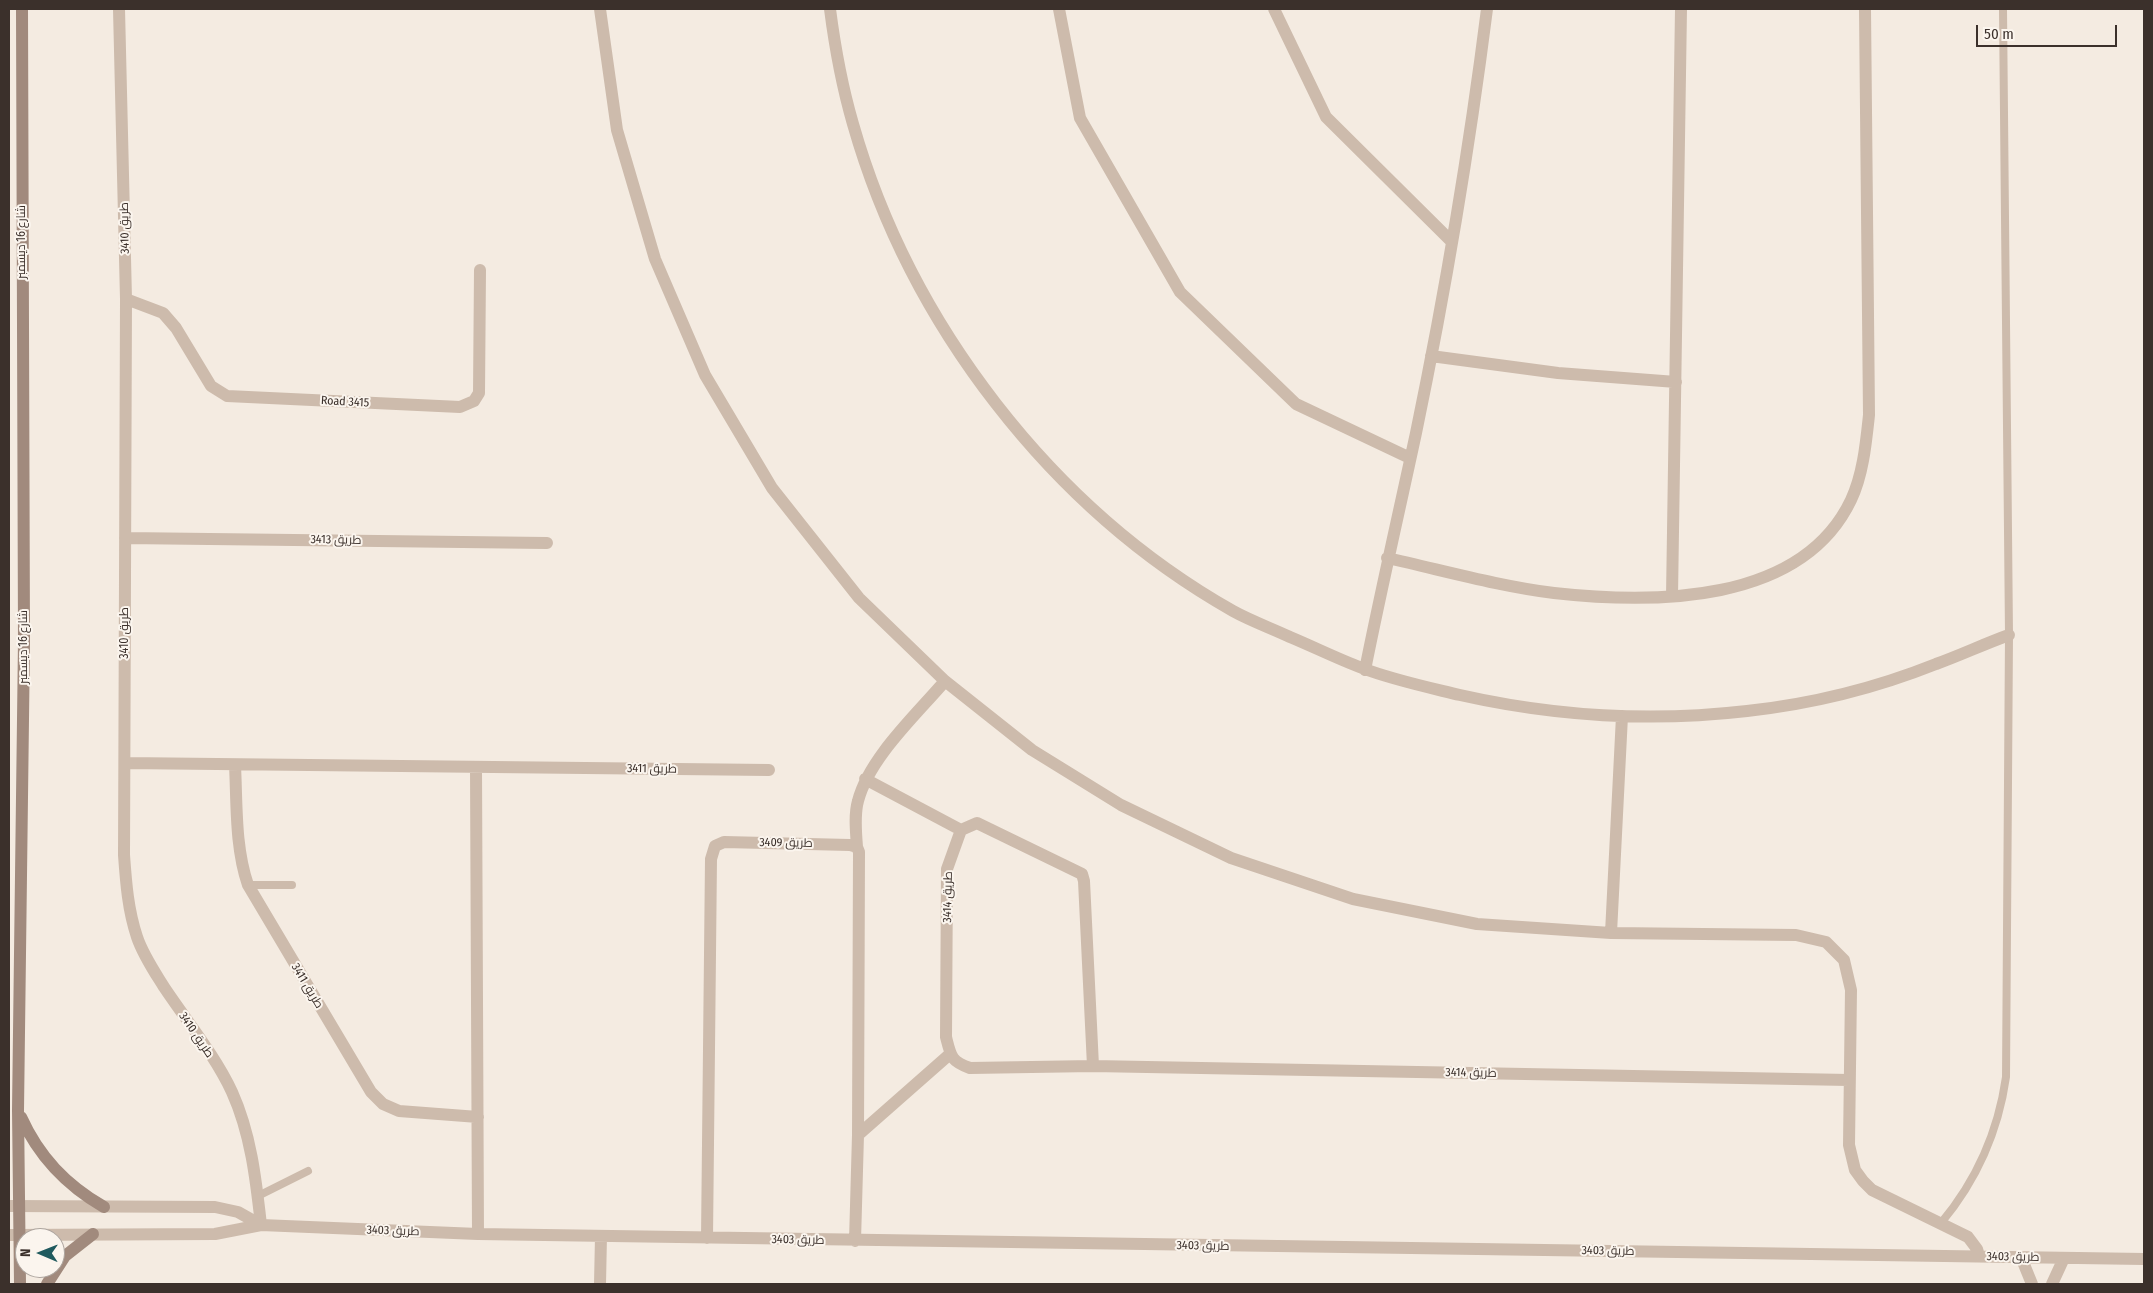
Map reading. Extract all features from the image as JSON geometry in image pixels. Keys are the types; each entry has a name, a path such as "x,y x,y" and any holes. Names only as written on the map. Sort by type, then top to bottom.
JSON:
{"main road":[{"name":"شارع 16 ديسمبر","path":"20,1284 12,1234 18,1110 23,799 22,9"},
{"path":"18,1110 38,1149 52,1167 79,1191 104,1206"},
{"path":"47,1284 64,1256 93,1234"}],"street":[{"name":"طريق 3410","path":"118,9 126,299 124,855 127,900 137,939 150,966 231,1090 243,1118 251,1148 261,1225"},
{"path":"600,9 617,130 654,259 705,375 772,488 859,598 945,681 1032,750 1113,800 1231,858 1353,899 1478,924 1611,933 1796,935 1826,942 1844,960 1851,990 1849,1145 1855,1170 1872,1190 1968,1237 1977,1249 1979,1256"},
{"path":"830,9 835,46 849,109 865,163 915,276 959,352 1010,422 1078,495 1115,528 1162,565 1237,613 1365,670 1423,686 1499,704 1622,716 1707,715 1797,704 1890,681 2009,635"},
{"path":"1059,9 1080,118 1180,292 1296,404 1410,458"},
{"path":"1274,9 1326,117 1452,242"},
{"path":"1365,670 1387,558 1431,356 1452,242 1487,9"},
{"path":"1672,596 1681,9"},
{"path":"1387,558 1522,588 1553,593 1624,597 1672,596 1744,585 1782,570 1815,547 1842,517 1852,499 1863,458 1869,394 1865,9"},
{"name":"Road 3415","path":"126,299 163,313 176,328 211,386 227,396 460,407 474,402 479,393 480,270"},
{"path":"1431,356 1558,373 1676,382"},
{"name":"طريق 3413","path":"124,538 548,542"},
{"path":"855,1240 858,1135 860,858 857,847 857,803 865,779 876,762 945,681"},
{"path":"1611,933 1622,716"},
{"name":"طريق 3411","path":"125,763 769,770"},
{"name":"طريق 3411","path":"236,765 240,851 248,885 370,1092 384,1104 399,1111 478,1117"},
{"path":"476,767 478,1234"},
{"path":"865,779 962,830 977,822 1082,874 1084,881 1093,1066"},
{"name":"طريق 3414","path":"962,830 947,869 946,1037 950,1054 956,1063 970,1068 1093,1066 1849,1080"},
{"name":"طريق 3409","path":"707,1238 711,859 715,846 724,842 850,845 857,847"},
{"path":"858,1135 950,1054"},
{"name":"طريق 3403","path":"14,1206 215,1207 238,1212 261,1225"},
{"name":"طريق 3403","path":"12,1234 215,1234 261,1225 478,1234 2144,1259"},
{"path":"600,1284 601,1236"},
{"path":"2021,1257 2032,1284"},
{"path":"2052,1284 2064,1258"}],"lane":[{"path":"1941,1223 1964,1193 1986,1153 1998,1120 2006,1077 2009,635 2003,9"},
{"path":"248,885 292,885"},
{"path":"258,1196 308,1171"}]}
